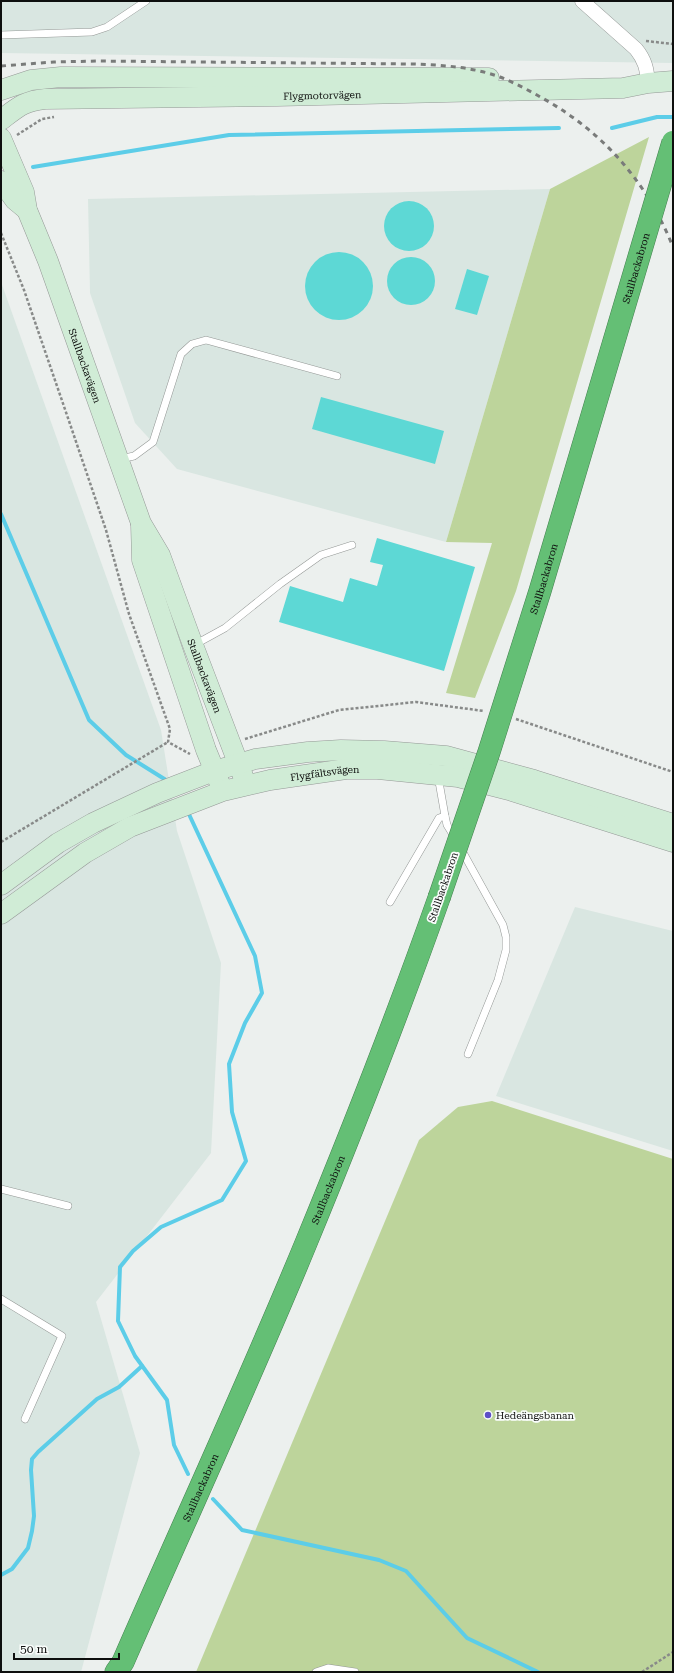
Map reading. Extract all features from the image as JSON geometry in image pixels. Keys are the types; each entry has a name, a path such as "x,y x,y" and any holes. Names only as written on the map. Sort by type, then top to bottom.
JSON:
{"highway":[{"name":"Stallbackabron","path":"123,1669 147,1607 306,1242 356,1120 439,898 490,752 540,591 673,142"}],"street":[{"path":"582,1 642,56 647,68 648,83"},
{"name":"Flygmotorvägen","path":"1,90 31,80 61,77 626,77 648,83"},
{"name":"Flygmotorvägen","path":"1,120 22,104 32,100 45,99 277,96 623,88 648,83 673,81"},
{"name":"Stallbackavägen","path":"1,138 24,192 28,210 48,261 141,523 142,560 183,649 230,743 247,786"},
{"name":"Stallbackavägen","path":"1,181 16,200 28,210"},
{"name":"Stallbackavägen","path":"183,649 206,750 214,772 216,794"},
{"name":"Flygfältsvägen","path":"1,885 58,843 100,819 157,793 239,764 274,756 308,752 341,750 446,756 534,780 673,824"},
{"name":"Flygfältsvägen","path":"1,914 85,853 130,827 216,794 270,780 346,769 378,769 458,777 510,790 673,842"}],"lane":[{"path":"1,35 92,32 107,27 146,1"},
{"path":"118,460 134,456 153,442 181,354 192,344 206,340 337,376"},
{"path":"183,649 201,642 225,628 280,584 321,555 352,545"},
{"path":"438,776 447,825 503,925 506,937 506,950 498,980 468,1054"},
{"path":"390,902 439,818 445,816"},
{"path":"1,1189 68,1206"},
{"path":"1,1299 62,1336 24,1419"},
{"path":"316,1672 328,1668 355,1672"}],"path":[{"path":"636,49 648,41 673,44"},
{"path":"1,233 26,297 106,530 129,614 170,729 168,742 1,842"},
{"path":"230,743 339,710 416,702 485,711"},
{"path":"514,718 673,772"},
{"path":"168,742 192,755 206,750"},
{"path":"642,1672 673,1652"}],"shaded area":[{"path":"1,1 673,1 673,63 1,53"},
{"path":"550,189 446,542 177,469 135,423 90,293 88,199"},
{"path":"1,282 161,730 177,831 221,963 211,1153 96,1302 140,1453 81,1672 1,1672"},
{"path":"575,907 673,931 673,1151 496,1096"}],"green space":[{"path":"649,137 516,591 475,698 446,693 492,543 446,542 550,189"},
{"name":"Hedeängsbanan","path":"492,1101 673,1159 673,1672 196,1672 419,1140 458,1107"}],"building":[{"path":"404,201 414,201 427,208 434,221 434,231 427,244 414,251 404,251 395,247 388,240 384,231 384,221 388,212 395,205"},
{"path":"332,252 346,252 358,258 367,267 373,279 371,299 363,310 352,318 346,320 332,320 326,318 315,310 307,299 305,293 305,279 307,273 315,262 326,254"},
{"path":"411,257 420,259 428,264 433,272 435,281 433,290 428,298 420,303 411,305 402,303 394,298 389,290 387,281 389,272 394,264 402,259"},
{"path":"467,269 489,276 477,315 455,309"},
{"path":"321,397 444,431 435,464 312,429"},
{"path":"377,538 475,567 444,671 279,622 290,586 343,602 350,578 377,586 383,565 370,562"}],"waterway":[{"path":"612,128 657,117 673,117"},
{"path":"33,167 229,135 559,128"},
{"path":"1,514 89,720 126,755 166,780 168,783"},
{"path":"187,810 255,956 262,993 245,1023 229,1064 232,1112 246,1161 222,1200 161,1227 133,1251 120,1267 118,1321 135,1356 167,1400 174,1445 188,1474"},
{"path":"1,1575 12,1569 28,1548 34,1516 31,1470 32,1459 97,1399 119,1387 142,1366"},
{"path":"213,1499 242,1530 379,1560 406,1571 467,1638 538,1672"}],"railway":[{"path":"1,66 54,62 97,61 413,64 457,67 479,71 500,77 528,90 566,112 586,127 621,161 637,181 650,201 673,247"}],"place":[{"name":"Hedeängsbanan","path":"488,1415"}]}
